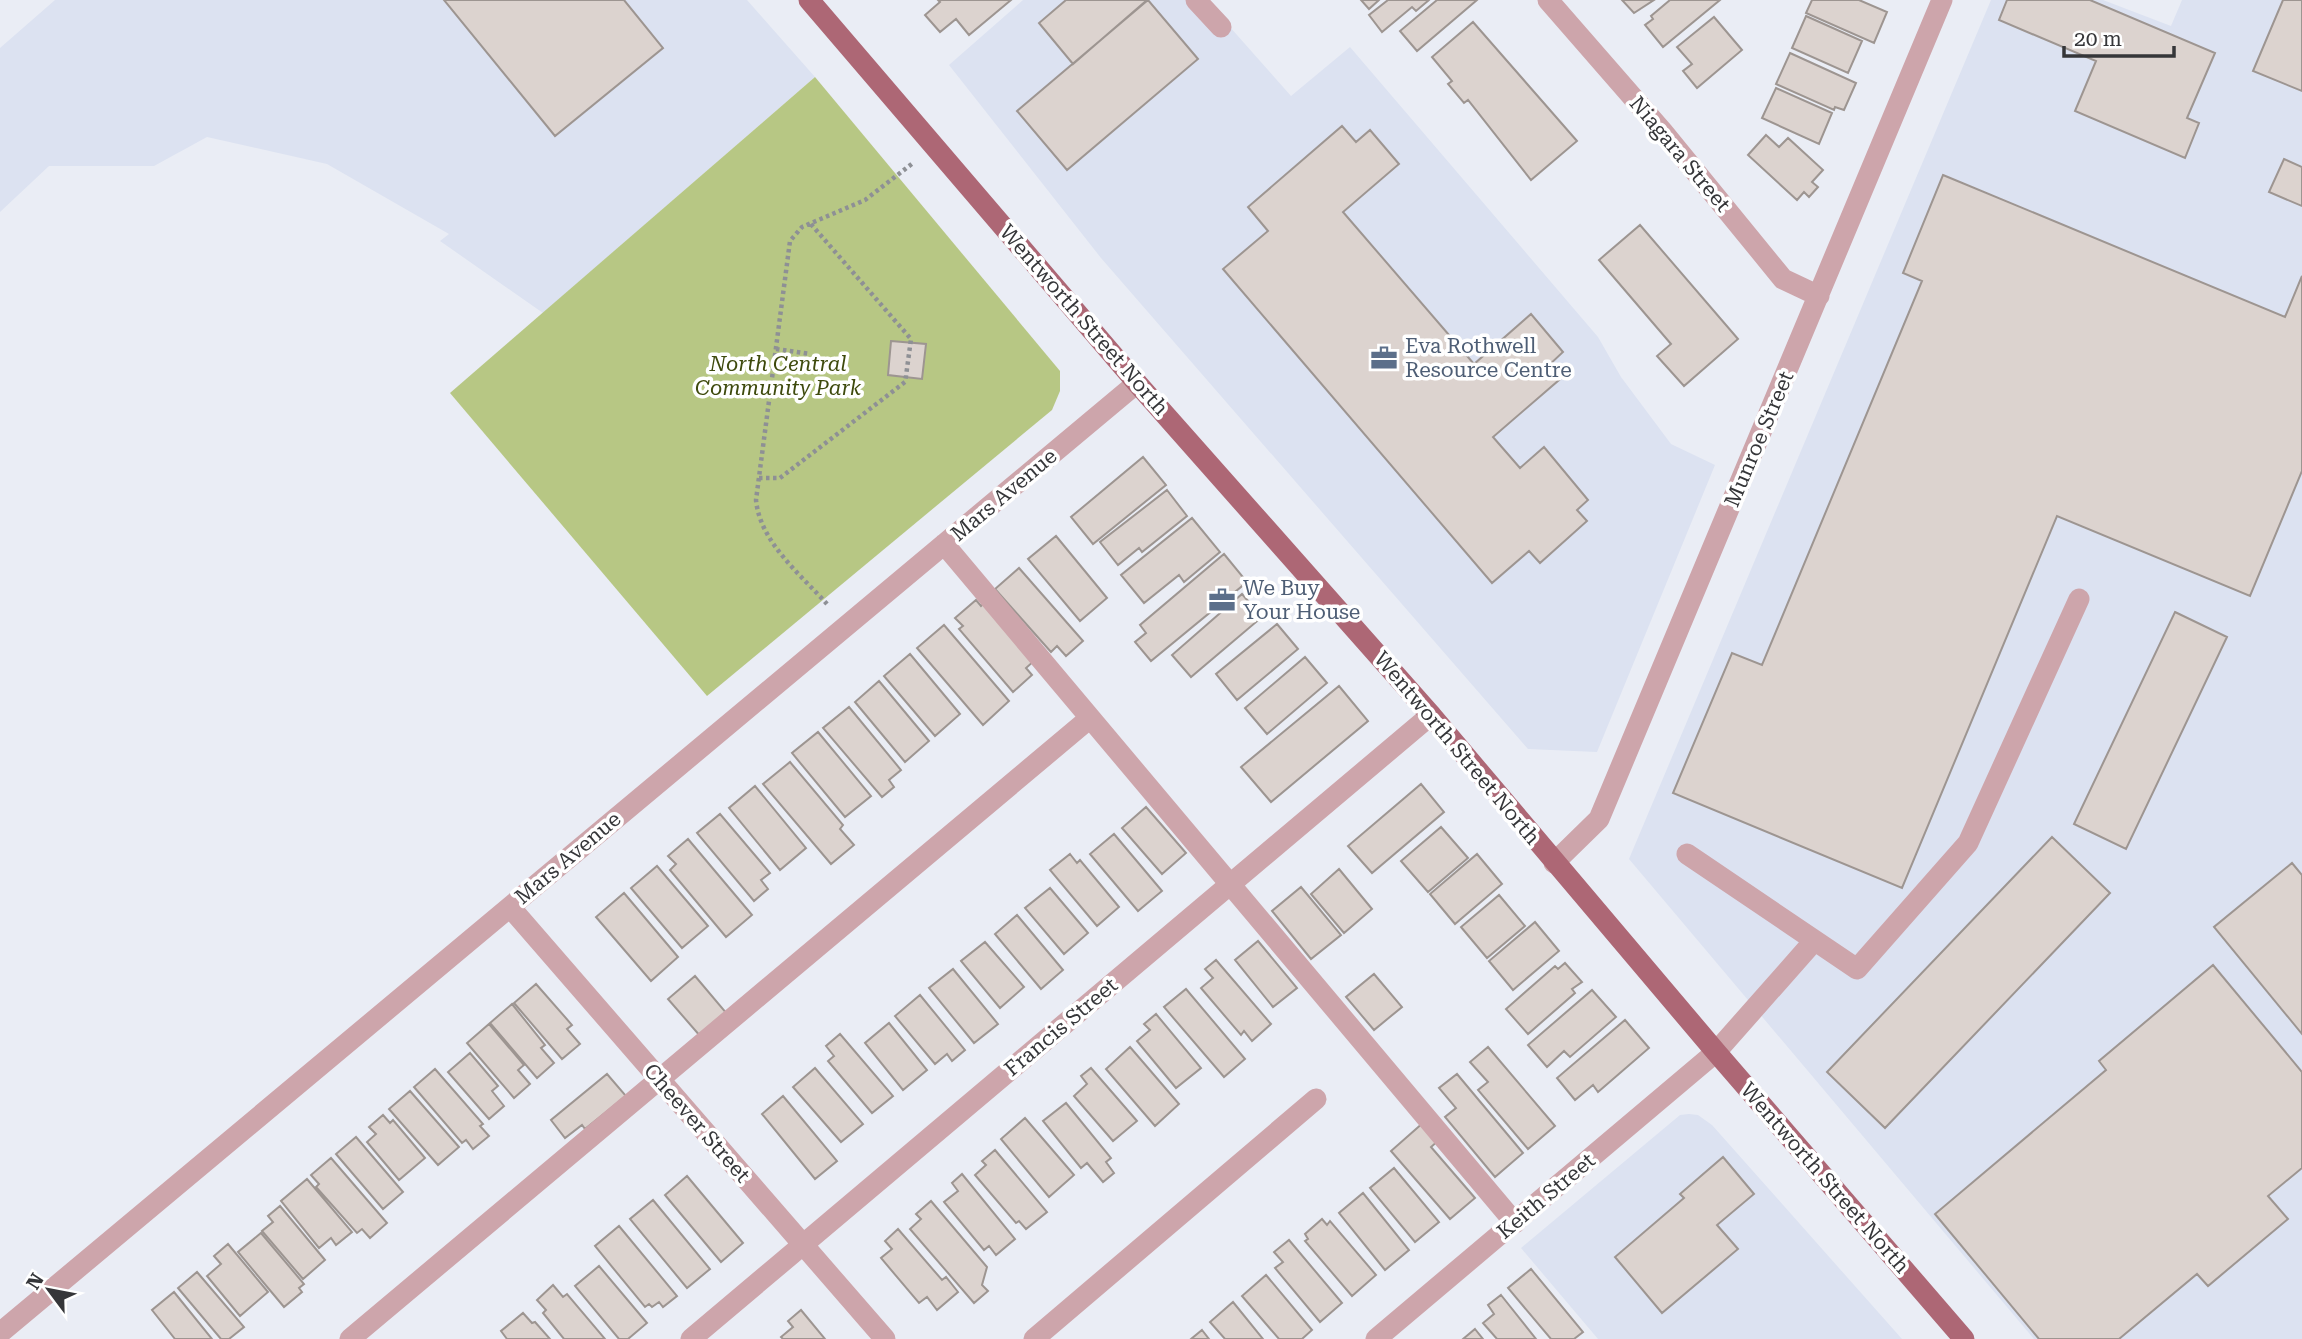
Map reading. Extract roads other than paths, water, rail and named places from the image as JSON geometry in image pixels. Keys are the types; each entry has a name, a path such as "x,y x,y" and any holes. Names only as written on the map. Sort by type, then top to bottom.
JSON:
{"main road":[{"name":"Wentworth Street North","path":"808,0 1137,383 1431,715 1554,863 1964,1339"}],"street":[{"path":"1196,0 1221,27"},
{"name":"Niagara Street","path":"1548,0 1663,132 1783,279 1819,296"},
{"name":"Munroe Street","path":"1554,863 1599,819 1942,0"},
{"name":"Mars Avenue","path":"0,1333 1137,383"},
{"path":"944,544 1515,1223"},
{"path":"1688,854 1857,969 1968,843 2079,599"},
{"name":"Francis Street","path":"691,1339 1431,715"},
{"path":"350,1339 1090,718"},
{"name":"Cheever Street","path":"510,907 885,1339"},
{"name":"Keith Street","path":"1376,1339 1716,1052 1814,941"},
{"path":"1034,1339 1316,1099"}],"place":[{"name":"Eva Rothwell Resource Centre","path":"1384,358"},
{"name":"We Buy Your House","path":"1222,600"}],"park label":[{"name":"North Central Community Park","path":"778,376"}]}
